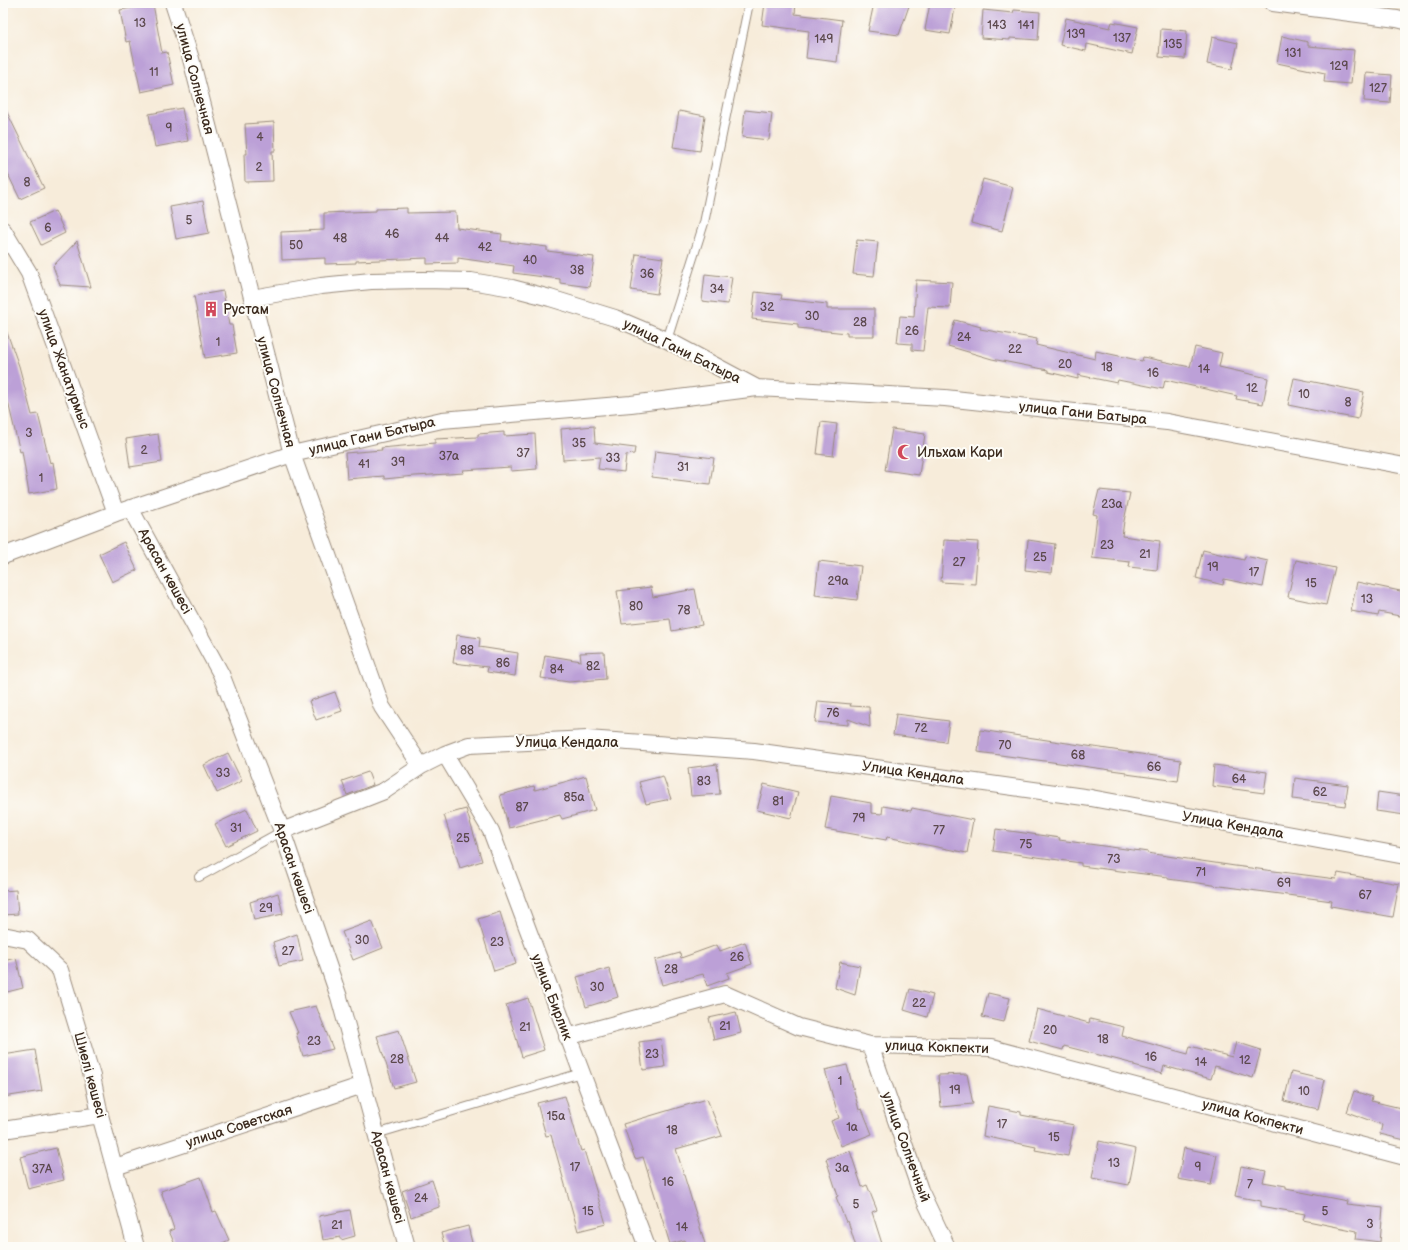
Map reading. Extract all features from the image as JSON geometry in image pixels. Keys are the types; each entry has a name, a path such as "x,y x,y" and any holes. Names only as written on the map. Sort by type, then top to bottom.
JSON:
{"street":[{"name":"улица Солнечная","path":"173,3 192,59 292,454 382,707 421,766"},
{"path":"1273,3 1405,21"},
{"name":"улица Жанатурмыс","path":"3,230 29,273 123,511"},
{"name":"улица Гани Батыра","path":"252,298 320,286 371,281 471,281 512,288 615,318 667,340 757,388"},
{"name":"улица Гани Батыра","path":"3,556 123,511 292,454 442,420 631,404 757,388 945,398 1167,422 1405,466"},
{"name":"Арасан көшесі","path":"123,511 221,674 282,831 339,997 407,1247"},
{"name":"Улица Кендала","path":"282,831 384,791 421,766 445,754 469,745 588,739 754,751 1091,798 1405,856"},
{"name":"улица Бирлик","path":"445,754 490,831 646,1247"},
{"name":"Шиелі көшесі","path":"3,935 28,940 60,970 92,1076 100,1115 136,1247"},
{"name":"улица Кокпекти","path":"567,1037 725,994 799,1027 870,1045 991,1048 1405,1157"},
{"name":"улица Солнечный","path":"870,1045 920,1190 947,1247"},
{"name":"улица Советская","path":"115,1166 363,1085"},
{"path":"3,1130 100,1115"}],"lane":[{"path":"667,340 704,223 749,3"},
{"path":"200,877 282,831"},
{"path":"376,1134 582,1073"}],"building":[{"path":"765,3 796,3 795,14 842,20 837,62 806,58 809,31 762,25"},
{"path":"874,3 910,3 899,35 868,31"},
{"path":"930,3 956,3 950,34 925,30"},
{"path":"153,4 162,53 167,52 174,85 141,92 130,41 126,42 120,10"},
{"path":"983,10 1013,13 1014,10 1040,12 1038,40 981,38"},
{"path":"1066,18 1110,28 1112,22 1138,27 1132,54 1087,44 1086,51 1060,45"},
{"path":"1161,29 1187,31 1185,59 1159,57"},
{"path":"1282,36 1308,42 1308,46 1354,50 1351,84 1324,82 1325,73 1277,63"},
{"path":"1212,37 1238,43 1232,69 1207,64"},
{"path":"1366,73 1392,75 1390,103 1364,101"},
{"path":"3,104 44,188 20,199 3,164"},
{"path":"182,108 188,141 155,147 149,114"},
{"path":"745,110 772,113 769,140 742,137"},
{"path":"679,111 705,116 700,151 673,147"},
{"path":"274,122 275,151 272,151 273,181 245,182 244,154 247,154 245,124"},
{"path":"983,179 1013,187 1002,231 971,223"},
{"path":"203,201 209,233 176,239 170,207"},
{"path":"407,208 407,213 456,212 457,228 502,234 501,241 547,247 547,251 594,257 590,287 560,283 560,279 513,273 514,266 458,258 458,263 427,264 427,258 325,264 325,258 282,260 281,232 324,230 324,213"},
{"path":"55,211 65,233 41,245 30,222"},
{"path":"857,240 878,242 874,276 853,274"},
{"path":"77,241 91,287 60,285 53,266"},
{"path":"636,254 663,258 657,294 631,290"},
{"path":"705,274 732,277 728,304 702,301"},
{"path":"916,280 952,282 950,308 928,307 923,351 912,350 912,344 897,343 900,316 914,317"},
{"path":"223,291 229,325 232,325 237,353 205,358 194,296"},
{"path":"755,292 782,295 781,299 827,304 827,309 874,309 874,336 847,336 847,333 798,328 798,324 752,319"},
{"path":"955,320 981,327 980,329 1037,339 1036,345 1095,359 1096,351 1142,361 1143,357 1190,367 1195,347 1222,353 1219,367 1268,378 1263,404 1236,399 1237,396 1165,380 1163,389 1118,380 1117,383 1078,375 1078,379 1048,372 1048,370 992,359 948,346"},
{"path":"3,327 5,327 19,366 32,415 38,414 50,463 53,462 57,489 29,494 22,451 20,452 8,402 3,403"},
{"path":"1294,378 1364,392 1358,419 1288,405"},
{"path":"821,422 837,424 833,456 817,454"},
{"path":"594,426 595,443 635,448 634,454 626,455 624,472 598,469 600,457 563,460 561,429"},
{"name":"Ильхам Кари","path":"892,429 925,434 919,475 885,470"},
{"path":"504,432 504,436 535,434 537,469 511,471 511,467 463,470 464,473 384,479 384,476 347,479 345,453 435,443 435,439 478,437 478,434"},
{"path":"158,434 162,462 130,467 126,439"},
{"path":"655,451 714,458 710,484 652,477"},
{"path":"1099,490 1130,493 1122,536 1160,541 1157,570 1129,567 1130,562 1092,558 1097,515 1093,514"},
{"path":"944,540 978,542 975,584 941,582"},
{"path":"1028,540 1055,544 1052,573 1025,570"},
{"path":"124,542 137,570 112,582 99,554"},
{"path":"1203,550 1244,560 1245,556 1268,561 1263,587 1224,579 1223,585 1196,578"},
{"path":"1296,560 1335,568 1326,605 1288,597"},
{"path":"819,561 861,566 857,600 815,595"},
{"path":"1357,582 1405,592 1405,617 1379,612 1378,616 1351,611"},
{"path":"651,587 653,597 695,589 702,625 672,631 670,619 622,624 617,591"},
{"path":"457,635 480,638 479,647 518,653 515,676 487,672 488,667 453,663"},
{"path":"604,652 606,679 569,682 541,678 545,655 581,661 580,653"},
{"path":"335,692 342,711 316,720 309,701"},
{"path":"818,701 851,704 850,706 869,707 870,727 848,719 848,725 815,722"},
{"path":"896,714 949,721 946,742 893,735"},
{"path":"980,730 1181,760 1178,781 1126,774 1126,772 978,752"},
{"path":"228,753 242,781 217,793 204,765"},
{"path":"717,764 720,794 691,796 688,768"},
{"path":"1214,765 1267,772 1264,793 1212,786"},
{"path":"368,772 373,785 347,795 342,781"},
{"path":"586,776 595,810 562,819 560,815 509,828 500,795 534,786 535,790"},
{"path":"663,776 671,799 646,804 639,782"},
{"path":"1295,778 1348,785 1345,806 1293,799"},
{"path":"764,784 798,792 791,818 757,810"},
{"path":"1378,792 1405,796 1405,815 1376,811"},
{"path":"831,796 871,803 871,813 882,814 883,806 911,811 912,808 973,820 967,853 887,837 886,840 825,829"},
{"path":"247,809 257,831 226,846 215,824"},
{"path":"466,809 482,861 460,868 444,815"},
{"path":"996,829 1060,838 1059,840 1235,866 1336,879 1338,873 1399,884 1393,917 1331,906 1332,901 1168,879 1168,877 1081,866 1081,863 993,851"},
{"path":"16,890 18,914 3,915 3,891"},
{"path":"278,893 283,914 254,920 250,902"},
{"path":"500,912 516,964 494,971 478,919"},
{"path":"372,921 383,948 353,960 342,932"},
{"path":"297,934 303,961 279,966 273,942"},
{"path":"745,942 752,964 727,973 729,978 707,986 703,974 662,985 655,960 680,953 681,958 717,945 720,951"},
{"path":"16,958 23,988 3,993 3,961"},
{"path":"840,962 860,966 855,995 835,988"},
{"path":"609,968 618,997 586,1007 577,977"},
{"path":"910,989 933,995 927,1017 904,1010"},
{"path":"988,993 1010,998 1004,1022 982,1017"},
{"path":"528,998 544,1050 522,1057 506,1005"},
{"path":"316,1006 333,1049 303,1056 296,1033 298,1033 289,1012"},
{"path":"1037,1009 1089,1023 1090,1019 1124,1027 1122,1036 1188,1054 1190,1046 1232,1057 1236,1042 1261,1050 1253,1078 1215,1066 1211,1079 1164,1066 1162,1074 1134,1066 1134,1064 1064,1046 1063,1050 1029,1041"},
{"path":"736,1012 741,1033 714,1040 709,1018"},
{"path":"399,1030 416,1082 394,1088 377,1036"},
{"path":"661,1039 665,1067 643,1070 639,1042"},
{"path":"35,1050 42,1091 3,1097 3,1055"},
{"path":"847,1065 859,1110 862,1109 872,1134 841,1146 831,1121 839,1118 825,1070"},
{"path":"1291,1072 1325,1080 1318,1109 1284,1101"},
{"path":"967,1074 973,1104 941,1107 938,1075"},
{"path":"1354,1091 1372,1097 1371,1101 1405,1109 1405,1140 1380,1134 1382,1125 1347,1112"},
{"path":"565,1096 581,1151 584,1150 606,1224 578,1231 551,1135 546,1136 537,1103"},
{"path":"707,1099 722,1136 676,1149 706,1247 687,1247 685,1240 670,1244 643,1157 635,1159 623,1124"},
{"path":"988,1106 1021,1112 1021,1115 1074,1125 1068,1156 1035,1150 1036,1147 983,1136"},
{"path":"1099,1141 1136,1149 1129,1185 1092,1178"},
{"path":"56,1148 64,1180 28,1189 20,1157"},
{"path":"1184,1148 1217,1155 1211,1185 1178,1179"},
{"path":"850,1151 862,1187 867,1185 877,1210 872,1212 883,1247 856,1247 848,1221 846,1222 836,1197 838,1196 826,1159"},
{"path":"1241,1166 1266,1171 1263,1182 1286,1186 1286,1189 1347,1201 1346,1204 1383,1208 1380,1242 1356,1239 1357,1231 1303,1220 1305,1214 1261,1206 1261,1201 1235,1196"},
{"path":"201,1177 213,1212 216,1211 229,1240 214,1247 176,1247 169,1231 174,1229 161,1191"},
{"path":"432,1180 439,1201 439,1207 411,1217 402,1191"},
{"path":"350,1210 355,1236 341,1240 341,1237 323,1240 319,1216"},
{"path":"468,1226 473,1247 445,1247 441,1233"}],"place":[{"name":"Рустам","path":"211,309"},
{"name":"Ильхам Кари","path":"905,452"}]}
